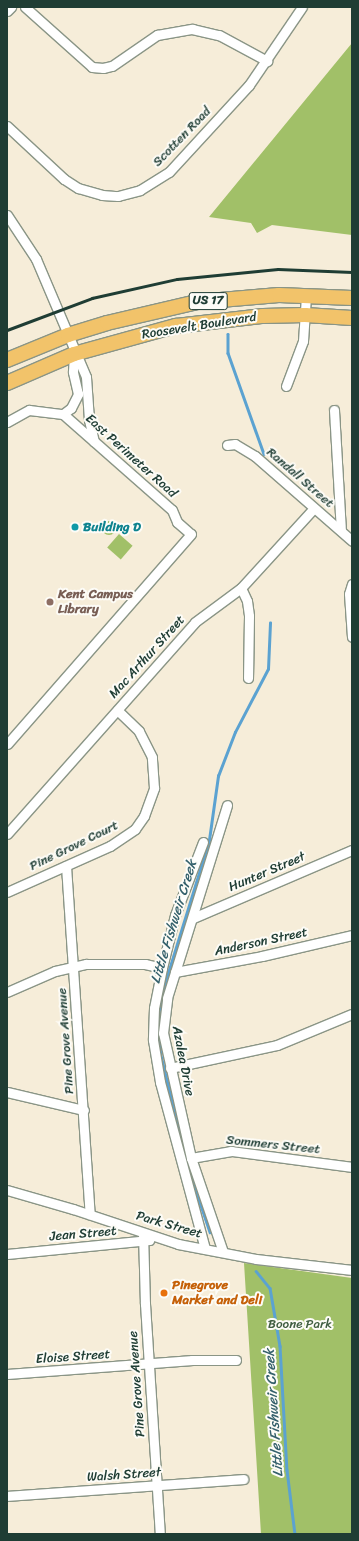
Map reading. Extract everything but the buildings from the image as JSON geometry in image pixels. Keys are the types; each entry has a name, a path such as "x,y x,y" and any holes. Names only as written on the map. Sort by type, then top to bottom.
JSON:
{"highway":[{"name":"Roosevelt Boulevard","path":"7,360 68,335 133,316 197,302 256,297 306,296 352,298"},
{"name":"Roosevelt Boulevard","path":"7,383 74,354 176,326 234,319 305,315 352,318"}],"street":[{"path":"7,11 11,7"},
{"path":"25,7 92,67 103,68 112,66 157,35 192,29 219,35 267,60"},
{"name":"Scotten Road","path":"7,126 64,179 78,188 102,195 132,194 151,185 169,172 249,85 302,7"},
{"path":"7,215 36,259 68,335 74,354 86,377 89,420 94,440"},
{"path":"286,386 303,341 306,296"},
{"path":"7,422 29,410 63,414 71,408 78,394 73,372 74,354"},
{"path":"334,410 340,530"},
{"name":"East Perimeter Road","path":"7,744 191,534 177,522 172,510 63,414"},
{"name":"Randall Street","path":"227,445 235,444 256,456 352,541"},
{"name":"Mac Arthur Street","path":"7,834 195,622 240,588 314,508"},
{"path":"352,584 350,594 352,637"},
{"path":"240,588 247,601 249,616 248,678"},
{"name":"Pine Grove Court","path":"7,892 124,839 135,829 150,804 155,773 152,757 139,731 117,710"},
{"name":"Azalea Drive","path":"223,1252 191,1158 163,1034 163,1014 227,805"},
{"name":"Azalea Drive","path":"202,842 175,915 162,968 154,1008 154,1040 159,1075 205,1249"},
{"name":"Hunter Street","path":"193,918 352,850"},
{"name":"Pine Grove Avenue","path":"66,866 90,1214"},
{"name":"Anderson Street","path":"175,972 352,934"},
{"path":"7,992 73,966 145,964 162,968"},
{"path":"170,1068 277,1045 352,1014"},
{"path":"7,1092 84,1110"},
{"name":"Sommers Street","path":"191,1158 231,1151 352,1167"},
{"name":"Park Street","path":"7,1190 90,1214 143,1237 161,1239 223,1252 352,1270"},
{"name":"Pine Grove Avenue","path":"143,1237 148,1364 160,1534"},
{"name":"Jean Street","path":"7,1254 143,1237"},
{"name":"Eloise Street","path":"7,1374 192,1360 236,1360"},
{"name":"Walsh Street","path":"7,1496 243,1479"}],"green space":[{"path":"352,43 352,235 272,225 257,233 251,223 209,217"},
{"path":"109,521 114,523 116,528 114,533 109,535 104,533 102,528 104,523"},
{"path":"119,534 133,546 121,559 107,548"},
{"name":"Boone Park","path":"244,1263 352,1278 352,1534 261,1534"}],"waterway":[{"path":"228,334 228,353 264,454"},
{"name":"Little Fishweir Creek","path":"184,1154 160,1053 158,1015 163,989 209,840 218,776 235,732 268,669 270,623"},
{"name":"Little Fishweir Creek","path":"187,1164 210,1232"},
{"name":"Little Fishweir Creek","path":"256,1271 270,1288 280,1346 287,1470 295,1534"}],"railway":[{"path":"7,330 92,298 177,279 278,269 352,272"}],"place":[{"name":"Building D","path":"75,527"},
{"name":"Kent Campus Library","path":"50,602"},
{"name":"Pinegrove Market and Deli","path":"164,1293"}]}
